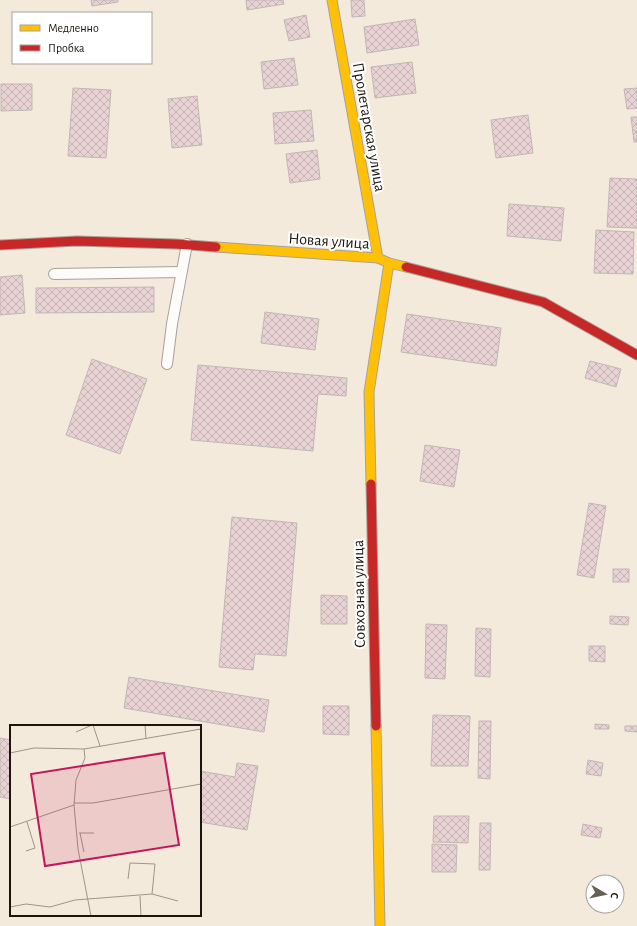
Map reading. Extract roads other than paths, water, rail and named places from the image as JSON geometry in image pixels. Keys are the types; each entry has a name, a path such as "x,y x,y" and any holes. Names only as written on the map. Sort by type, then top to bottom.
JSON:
{"street":[{"name":"Пролетарская улица","path":"332,0 378,258"},
{"name":"Новая улица","path":"0,245 77,241 187,244 378,258 390,263 543,302 637,356"},
{"name":"Совхозная улица","path":"380,926 369,392 390,263"}],"lane":[{"path":"167,364 172,324 187,244"},
{"path":"54,274 181,272"}]}
